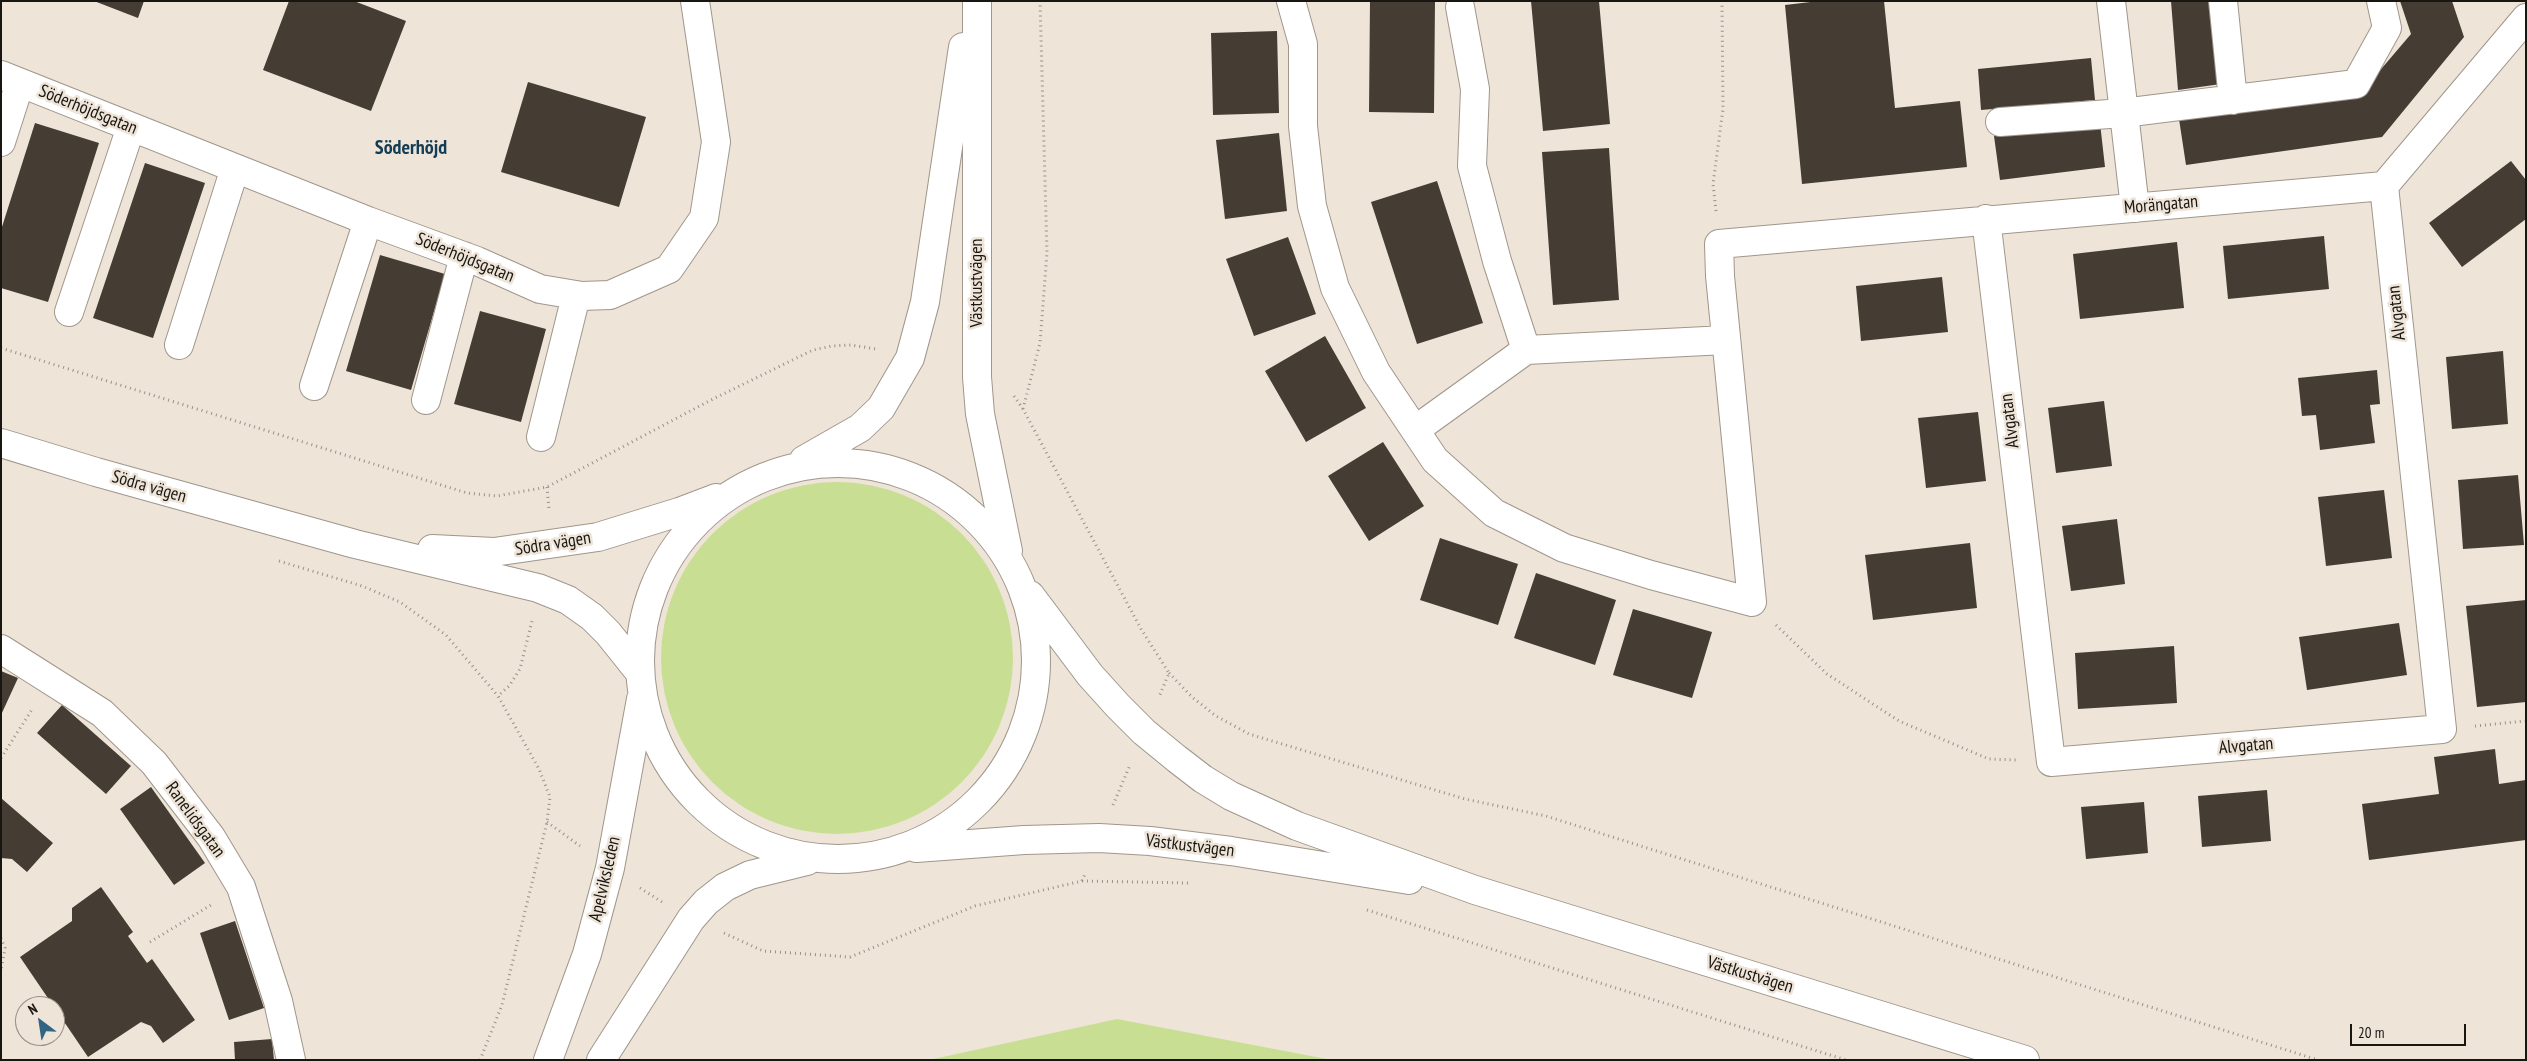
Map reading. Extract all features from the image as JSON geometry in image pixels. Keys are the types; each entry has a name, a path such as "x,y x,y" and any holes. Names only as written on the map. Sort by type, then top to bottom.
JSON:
{"street":[{"name":"Söderhöjdsgatan","path":"11,79 368,221 464,256 540,289 576,296 610,295 669,269 704,218 716,142 695,1"},
{"path":"788,469 836,463 863,464 916,478 940,490 982,524 1015,571 1030,612 1036,647 1036,676 1032,705 1024,733 1011,759 995,783 976,804 929,838 902,849 875,856 846,860 818,859 790,854 762,845 727,826 695,800 670,767 652,731 641,683 644,622 652,592 665,565 682,539 703,516 742,487 788,469 835,444 860,428 881,408 910,358 925,302 970,1"},
{"name":"Västkustvägen","path":"977,1 977,377 980,414 1015,571 1090,675 1118,706 1144,732 1203,779 1231,796 1297,826 1475,890 2025,1060"},
{"path":"1291,1 1303,44 1303,126 1312,206 1335,288 1376,372 1435,460 1494,513 1564,548 1651,575 1752,602 1726,340 1719,244"},
{"path":"2111,1 2135,208"},
{"path":"2224,1 2233,100"},
{"path":"2000,122 2123,113 2356,84 2387,28 2381,1"},
{"path":"1460,7 1475,88 1472,166 1497,261 1526,350"},
{"path":"2384,186 2526,18"},
{"path":"1,142 11,79"},
{"path":"69,312 131,127"},
{"path":"179,345 234,168"},
{"name":"Morängatan","path":"1719,244 1986,219 2384,186"},
{"name":"Alvgatan","path":"1986,219 2051,762 2442,729 2384,186"},
{"path":"314,386 368,221"},
{"path":"426,400 464,256"},
{"path":"541,437 576,296"},
{"path":"1415,430 1526,350 1726,340"},
{"name":"Södra vägen","path":"1,443 105,475 355,544 538,588 568,600 592,617 608,633 641,683"},
{"name":"Södra vägen","path":"355,544 494,552 545,546 598,537 680,512 742,487"},
{"name":"Ranelidsgatan","path":"1,649 102,713 154,763 211,837 241,887 278,1001 291,1060"},
{"name":"Apelviksleden","path":"548,1060 588,954 610,868 641,683"},
{"name":"Västkustvägen","path":"902,849 1024,840 1099,838 1150,841 1231,851 1475,890"},
{"path":"600,1060 692,919 706,902 725,887 750,875 779,866 818,859"}],"path":[{"path":"977,377 1003,388 1015,397 1023,409 1040,343 1047,253 1040,1"},
{"path":"1719,244 1713,184 1723,109 1722,1"},
{"path":"1,348 467,492 497,496 546,487 736,387 813,350 851,345 910,358"},
{"path":"545,546 549,506 546,487"},
{"path":"276,560 362,586 400,602 446,635 498,696 539,769 550,797 548,822 502,1005 480,1060"},
{"path":"498,696 509,686 520,669 534,616 538,588"},
{"path":"1752,602 1827,674 1899,721 1990,759 2051,762"},
{"path":"1169,672 1192,697 1216,716 1250,734 1465,799 1546,816 2318,1060"},
{"path":"1,758 51,679"},
{"path":"2442,729 2526,721"},
{"path":"548,822 610,868 692,919 763,950 850,957 975,906 1082,881 1196,883"},
{"path":"150,942 241,887"},
{"path":"1363,909 1846,1060"},
{"path":"1,938 5,948 1,971"}],"green space":[{"path":"820,482 854,482 888,489 920,502 935,511 962,533 984,560 1000,591 1010,624 1013,658 1010,692 1000,725 984,756 962,783 935,805 920,814 888,827 854,834 820,834 786,827 754,814 725,794 701,770 681,741 668,709 661,675 661,641 668,607 681,575 701,546 725,522 754,502 786,489"},
{"path":"1117,1019 1332,1060 929,1060"}],"building":[{"path":"94,1 144,1 138,18"},
{"path":"289,1 354,1 406,21 371,111 263,70"},
{"path":"1370,1 1435,1 1434,113 1369,112"},
{"path":"1531,1 1599,1 1610,124 1543,131"},
{"path":"1819,1 1884,1 1895,108 1960,101 1967,167 1802,184 1785,5"},
{"path":"2171,1 2210,1 2221,84 2178,90"},
{"path":"2400,1 2452,1 2464,37 2382,137 2186,165 2179,119 2359,95 2411,34"},
{"path":"1277,31 1279,113 1213,115 1211,33"},
{"path":"2091,58 2095,100 1981,110 1978,69"},
{"path":"528,82 646,117 619,207 501,172"},
{"path":"35,123 99,143 48,302 1,288 1,230"},
{"path":"2100,123 2105,167 2000,180 1994,136"},
{"path":"1279,133 1287,211 1225,219 1216,140"},
{"path":"1609,148 1619,300 1553,305 1542,152"},
{"path":"2511,161 2526,180 2526,219 2462,267 2429,223"},
{"path":"145,163 205,183 153,338 93,318"},
{"path":"1437,181 1483,323 1417,344 1371,202"},
{"path":"2324,236 2329,289 2228,299 2223,246"},
{"path":"1288,237 1316,314 1254,336 1226,259"},
{"path":"2177,242 2184,308 2080,319 2073,254"},
{"path":"380,255 445,274 411,390 346,371"},
{"path":"1942,277 1948,332 1861,341 1856,286"},
{"path":"480,311 546,329 521,422 454,404"},
{"path":"1325,336 1366,408 1306,442 1265,371"},
{"path":"2503,351 2508,424 2452,429 2446,357"},
{"path":"2377,370 2380,404 2370,405 2375,443 2320,450 2316,415 2302,416 2298,378"},
{"path":"2104,401 2112,466 2056,473 2048,408"},
{"path":"1978,412 1986,481 1926,488 1918,418"},
{"path":"1383,442 1424,506 1369,541 1328,476"},
{"path":"2518,475 2524,545 2463,549 2458,480"},
{"path":"2384,490 2392,558 2326,566 2318,497"},
{"path":"2117,519 2125,584 2071,591 2062,526"},
{"path":"1440,538 1518,564 1498,625 1420,600"},
{"path":"1970,543 1977,608 1873,620 1865,555"},
{"path":"1536,573 1616,600 1595,665 1514,638"},
{"path":"2526,600 2526,702 2477,707 2466,606"},
{"path":"1633,609 1712,632 1692,698 1613,675"},
{"path":"2399,623 2407,675 2307,690 2299,637"},
{"path":"2174,646 2177,703 2078,709 2075,653"},
{"path":"1,671 18,678 1,715"},
{"path":"62,705 131,766 106,794 37,733"},
{"path":"2495,749 2499,784 2526,780 2526,840 2369,860 2362,804 2439,794 2434,757"},
{"path":"151,787 205,863 174,885 120,809"},
{"path":"2267,790 2271,841 2202,847 2198,796"},
{"path":"1,798 53,843 27,872 12,859 1,858"},
{"path":"2144,802 2148,853 2086,859 2081,807"},
{"path":"101,887 133,932 128,936 147,963 152,959 195,1020 163,1043 151,1026 141,1022 88,1057 65,1023 65,996 47,996 20,957 72,921 72,908"},
{"path":"235,921 264,1008 229,1020 200,933"},
{"path":"272,1039 274,1060 235,1060 234,1042"}],"district":[{"name":"Söderhöjd","path":"411,148"}]}
